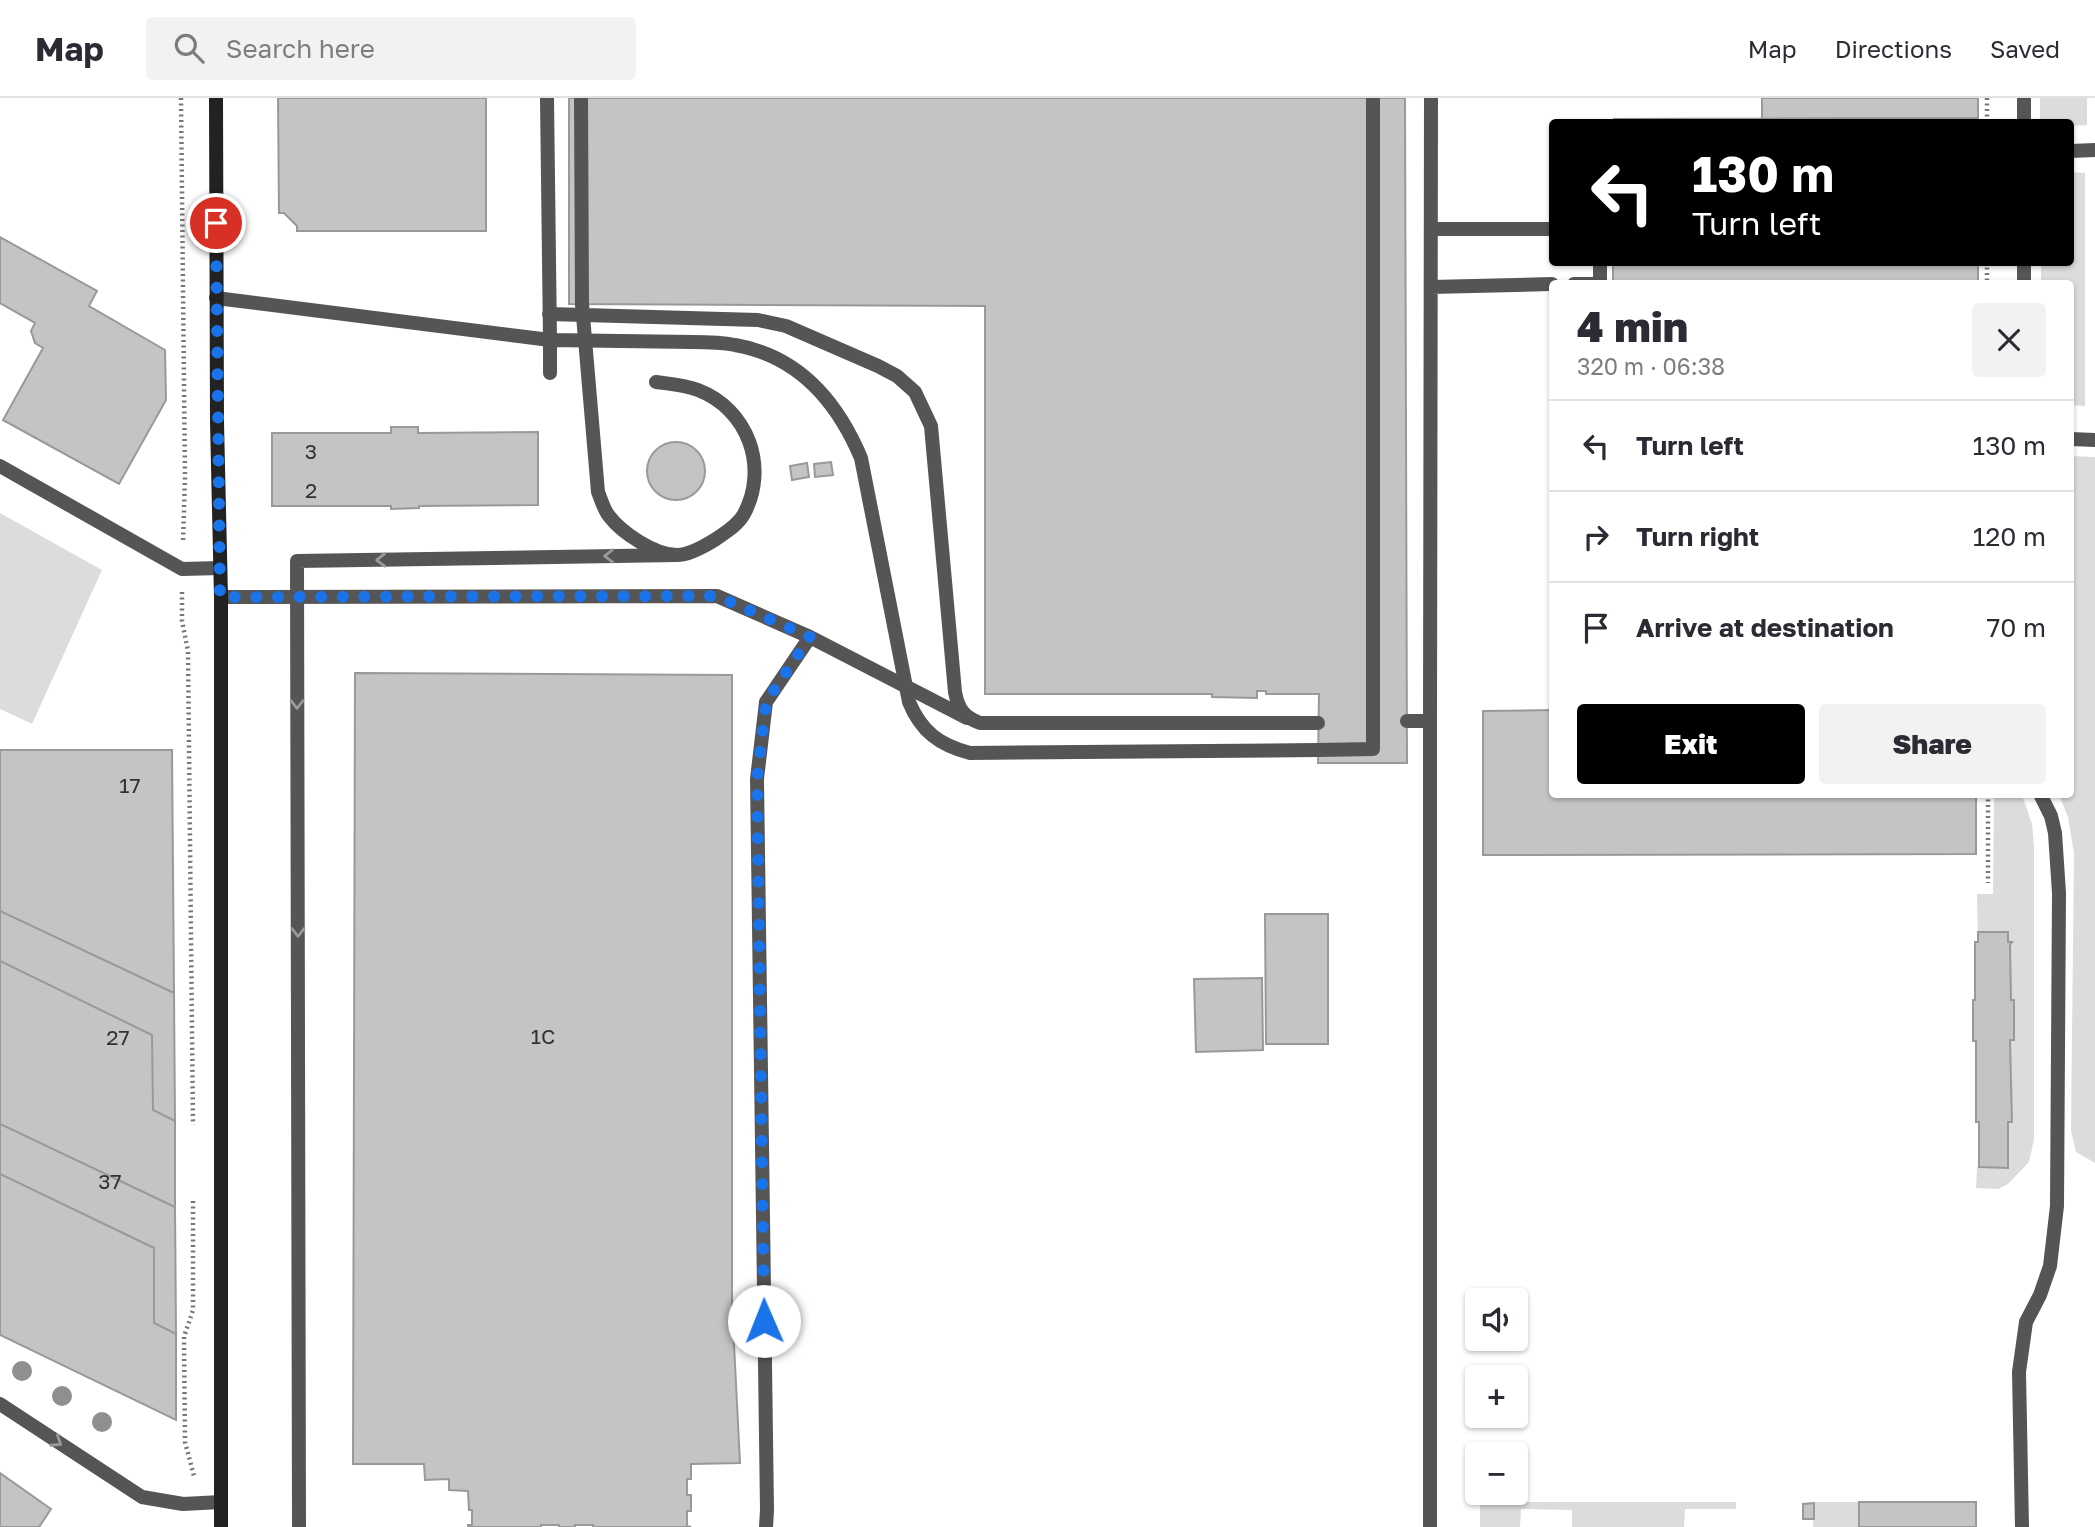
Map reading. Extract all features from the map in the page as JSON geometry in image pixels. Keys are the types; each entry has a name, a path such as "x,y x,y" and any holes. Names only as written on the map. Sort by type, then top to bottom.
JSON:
{"street":[{"path":"216,98 220,568 221,1527"},
{"path":"547,98 550,373"},
{"path":"581,98 582,304 598,492 608,515 624,531 645,547 677,555"},
{"path":"216,298 550,340 720,343 752,349 797,370 834,406 861,458 909,702 915,717 926,731 954,749 970,752 1373,749 1373,98"},
{"path":"1430,1527 1431,98"},
{"path":"2024,98 2024,119"},
{"path":"2074,150 2095,150"},
{"path":"1431,229 1549,229"},
{"path":"1431,287 1549,284"},
{"path":"549,314 758,320 786,326 878,366 897,376 915,392 932,426 955,692 957,701 968,719"},
{"path":"299,1527 297,561 677,555 696,550 733,527 743,514 755,469 748,438 741,422 729,408 698,390 656,382"},
{"path":"2074,439 2095,440"},
{"path":"0,466 182,569 220,568"},
{"path":"220,597 717,596 810,637 980,723 1318,723"},
{"path":"766,1527 757,779 766,702 810,637"},
{"path":"1407,721 1430,721"},
{"path":"2022,1527 2019,1372 2021,1347 2026,1322 2040,1295 2050,1266 2057,1206 2059,893 2055,833 2051,816 2042,798"},
{"path":"0,1404 142,1497 183,1504 221,1502"}],"path":[{"path":"181,98 185,477 182,621 188,651 194,1136"},
{"path":"1987,98 1987,119"},
{"path":"1987,798 1988,883"},
{"path":"193,1189 193,1310 184,1337 185,1442 193,1471 197,1503"}],"shaded area":[{"path":"2040,98 2087,98 2087,125 2074,126 2074,119 2040,119"},
{"path":"2074,172 2085,173 2085,406 2074,405 2074,280 2041,280 2041,266 2074,266"},
{"path":"2074,456 2095,457 2095,1163 2076,1152 2071,1131 2074,853 2068,817 2060,798 2074,798"},
{"path":"0,513 102,570 32,724 0,709"},
{"path":"1994,798 2023,798 2032,824 2034,847 2034,1140 2029,1162 2008,1184 1998,1189 1976,1188 1979,1123 1976,1122 1976,1041 1973,1041 1975,942 1978,942 1977,894 1993,894"},
{"path":"1528,1502 1736,1502 1736,1509 1685,1509 1684,1527 1572,1527 1572,1510 1521,1509 1520,1527 1480,1527 1480,1505 1528,1505"},
{"path":"1814,1502 1859,1502 1859,1527 1813,1527"}],"building":[{"path":"278,98 486,98 486,231 297,231 297,226 284,213 279,213"},
{"path":"569,98 1405,98 1407,763 1318,763 1319,694 1266,694 1266,691 1257,691 1257,698 1212,697 1212,694 985,694 985,306 569,304"},
{"path":"1762,98 1978,98 1978,118 1762,119"},
{"path":"1978,118 1978,119 1614,119"},
{"path":"0,237 97,291 89,306 165,350 166,400 119,484 3,420 43,348 35,343 31,331 35,323 0,303"},
{"path":"1613,266 1978,266 1978,280 1613,280"},
{"path":"391,427 418,427 418,433 538,432 538,505 419,506 391,509 391,506 272,506 272,433 391,433"},
{"path":"670,442 682,442 697,450 705,465 705,477 697,492 682,500 670,500 655,492 647,477 647,465 655,450"},
{"path":"831,462 833,475 815,477 814,464"},
{"path":"807,463 809,477 792,480 790,466"},
{"path":"355,673 732,675 732,1305 740,1463 691,1464 687,1495 691,1495 691,1511 687,1511 687,1526 691,1527 468,1527 472,1525 472,1510 469,1510 468,1491 449,1490 449,1479 425,1480 424,1464 353,1464"},
{"path":"1549,710 1549,798 1976,798 1976,854 1483,855 1483,711"},
{"path":"0,750 172,750 174,993 0,911"},
{"path":"0,911 174,993 175,1121 153,1110 152,1035 0,961"},
{"path":"1265,914 1328,914 1328,1044 1266,1044"},
{"path":"1978,932 2008,932 2008,942 2012,942 2011,1000 2014,1000 2014,1040 2010,1040 2012,1122 2008,1122 2008,1168 1979,1167 1976,1041 1973,1041 1975,942 1978,942"},
{"path":"0,961 152,1035 153,1110 175,1121 175,1207 0,1124"},
{"path":"1262,978 1263,1050 1196,1052 1194,979"},
{"path":"0,1124 175,1207 176,1334 154,1323 154,1248 0,1174"},
{"path":"0,1174 154,1248 154,1323 176,1334 176,1420 0,1335"},
{"path":"0,1473 51,1509 39,1527 0,1527"},
{"path":"1859,1502 1976,1502 1976,1527 1859,1527"},
{"path":"1814,1503 1814,1519 1803,1519 1803,1504"}],"route":[{"path":"216,223 220,597 717,596 810,637 766,702 757,779 764,1321"}]}
